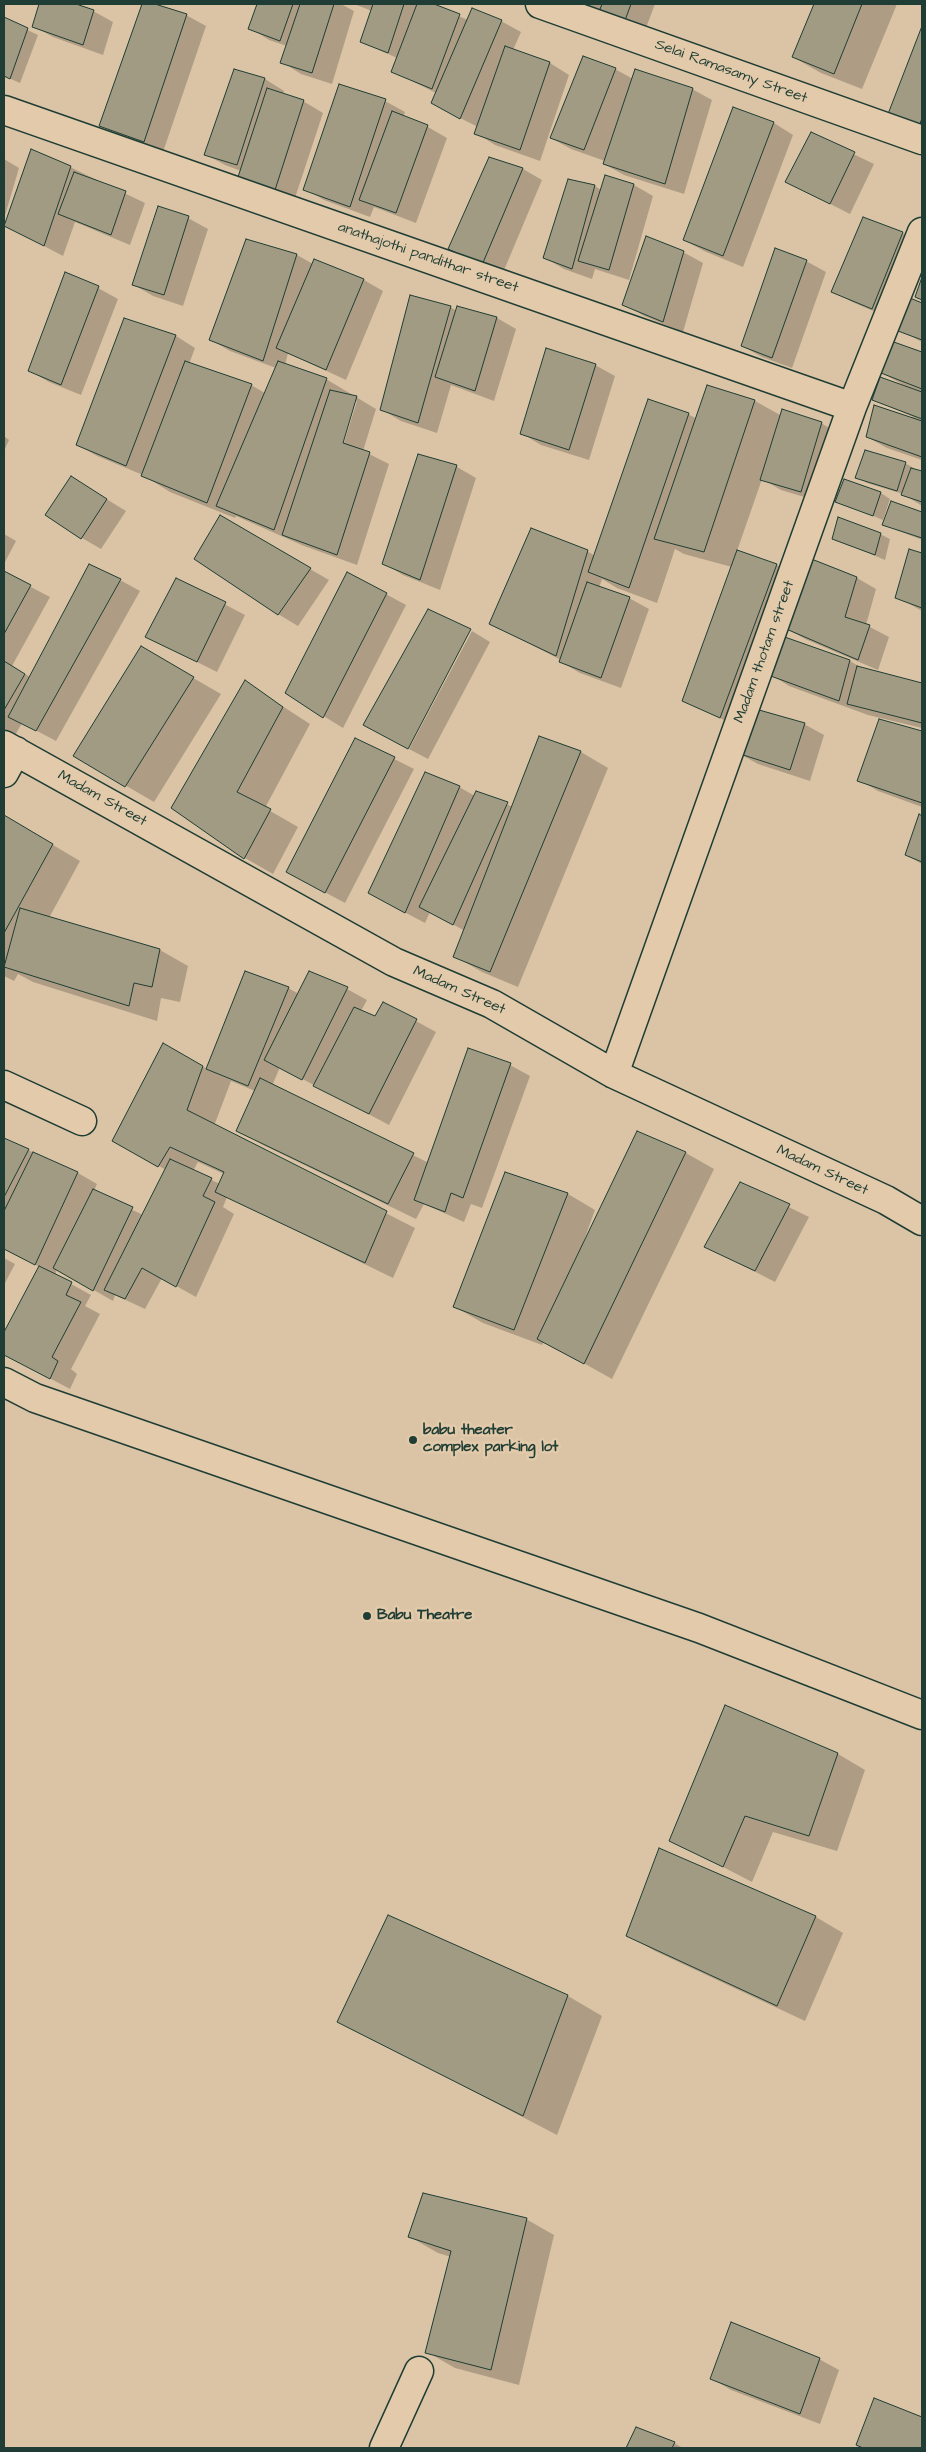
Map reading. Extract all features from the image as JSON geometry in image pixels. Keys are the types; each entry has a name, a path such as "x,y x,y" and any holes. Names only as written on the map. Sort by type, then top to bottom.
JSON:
{"street":[{"name":"Selai Ramasamy Street","path":"540,4 922,140"},
{"name":"anathajothi pandithar street","path":"4,110 852,407"},
{"name":"Madam thotam street","path":"614,1074 852,407 922,232"},
{"name":"Madam Street","path":"8,756 394,962 492,1004 614,1074 886,1200 922,1221"},
{"path":"4,1085 82,1121"},
{"path":"4,1382 35,1398 699,1628 922,1715"},
{"path":"384,2448 419,2371"}],"building":[{"path":"39,4 76,4 94,10 83,45 32,27"},
{"path":"142,4 155,4 187,14 144,142 99,126"},
{"path":"257,4 293,4 280,41 248,29"},
{"path":"300,4 334,4 312,73 280,63"},
{"path":"373,4 404,4 388,53 360,42"},
{"path":"417,4 434,4 460,14 432,89 391,72"},
{"path":"602,4 631,4 623,26 597,17"},
{"path":"814,4 862,4 834,74 792,57"},
{"path":"472,8 502,20 460,119 431,103"},
{"path":"4,17 28,28 10,79 4,76"},
{"path":"922,26 922,118 919,127 888,114"},
{"path":"505,46 550,62 520,150 474,134"},
{"path":"583,56 616,68 584,150 550,138"},
{"path":"234,69 265,78 237,165 204,155"},
{"path":"635,69 693,88 665,184 603,164"},
{"path":"339,84 386,99 350,207 303,190"},
{"path":"267,88 304,100 275,190 238,177"},
{"path":"733,107 774,122 723,256 683,240"},
{"path":"392,111 428,125 396,213 359,200"},
{"path":"811,132 855,152 830,204 785,182"},
{"path":"31,149 71,166 44,246 4,226"},
{"path":"489,157 523,168 482,265 448,249"},
{"path":"74,172 126,191 111,235 58,214"},
{"path":"605,175 634,184 609,270 578,261"},
{"path":"568,179 595,185 572,269 543,258"},
{"path":"158,206 189,216 164,295 132,285"},
{"path":"863,217 903,232 872,309 831,292"},
{"path":"646,236 684,251 663,322 622,305"},
{"path":"246,239 297,254 263,361 209,340"},
{"path":"775,248 807,260 772,358 741,346"},
{"path":"314,259 364,279 326,370 276,348"},
{"path":"65,272 99,286 61,385 28,371"},
{"path":"922,277 922,300 915,297"},
{"path":"410,295 451,306 418,423 380,410"},
{"path":"910,298 922,303 922,340 898,331"},
{"path":"457,306 497,317 475,391 435,377"},
{"path":"124,318 176,335 126,466 76,445"},
{"path":"891,341 922,352 922,389 881,373"},
{"path":"546,348 596,364 569,450 520,434"},
{"path":"185,361 252,384 207,503 141,476"},
{"path":"278,361 327,378 274,530 216,506"},
{"path":"880,377 922,392 922,419 872,400"},
{"path":"707,385 755,400 704,552 654,539"},
{"path":"330,390 357,396 343,443 370,452 337,555 282,535"},
{"path":"648,399 689,413 629,588 588,572"},
{"path":"874,405 922,421 922,457 866,437"},
{"path":"782,409 822,422 801,492 760,480"},
{"path":"865,450 906,462 897,491 855,478"},
{"path":"418,454 457,465 420,580 382,564"},
{"path":"911,468 922,471 922,502 901,495"},
{"path":"71,476 107,499 81,539 45,515"},
{"path":"844,479 881,492 873,516 835,502"},
{"path":"891,501 922,512 922,538 882,525"},
{"path":"220,515 311,568 278,615 194,559"},
{"path":"838,517 881,533 875,555 832,539"},
{"path":"531,528 588,550 556,656 489,624"},
{"path":"909,549 922,553 922,608 895,598"},
{"path":"737,550 777,564 720,718 682,701"},
{"path":"809,558 857,577 845,617 870,625 858,660 784,628"},
{"path":"89,564 121,579 36,731 8,717"},
{"path":"4,571 31,585 4,634"},
{"path":"347,572 387,593 323,718 285,693"},
{"path":"176,578 226,602 197,662 145,637"},
{"path":"587,582 630,597 601,678 559,662"},
{"path":"428,609 471,629 408,749 363,725"},
{"path":"779,635 850,660 839,701 768,675"},
{"path":"141,646 194,677 125,787 73,756"},
{"path":"4,661 25,674 4,710"},
{"path":"857,666 922,683 922,723 847,704"},
{"path":"245,680 283,707 237,792 271,809 244,859 171,808"},
{"path":"752,708 805,723 790,770 737,753"},
{"path":"879,719 922,731 922,803 857,781"},
{"path":"539,736 581,751 490,972 453,957"},
{"path":"355,738 395,757 325,893 286,872"},
{"path":"425,772 460,786 405,913 368,893"},
{"path":"476,791 508,802 453,925 419,907"},
{"path":"919,814 922,816 922,862 905,855"},
{"path":"4,815 53,844 4,933"},
{"path":"20,908 160,949 152,987 134,983 129,1006 4,967"},
{"path":"245,971 289,987 248,1086 206,1069"},
{"path":"309,971 348,987 302,1080 264,1060"},
{"path":"383,1002 417,1019 369,1114 313,1086 354,1007 375,1016"},
{"path":"163,1043 203,1066 187,1110 387,1211 365,1263 215,1192 224,1172 170,1147 158,1167 112,1141"},
{"path":"468,1048 511,1063 463,1198 451,1193 445,1212 414,1200"},
{"path":"260,1078 414,1153 388,1204 236,1131"},
{"path":"637,1131 686,1152 584,1364 537,1339"},
{"path":"4,1138 29,1149 4,1197"},
{"path":"33,1152 78,1172 35,1265 4,1249 4,1211"},
{"path":"170,1159 212,1178 203,1196 215,1202 176,1287 142,1268 125,1299 104,1290"},
{"path":"505,1172 568,1193 514,1330 453,1307"},
{"path":"740,1182 790,1204 755,1271 704,1247"},
{"path":"93,1189 133,1207 93,1291 53,1268"},
{"path":"39,1266 72,1282 66,1295 81,1302 52,1357 58,1361 50,1379 4,1355 4,1332"},
{"path":"725,1705 838,1753 809,1836 745,1816 723,1867 669,1841"},
{"path":"659,1848 816,1916 777,2006 626,1936"},
{"path":"388,1915 568,1995 523,2116 337,2022"},
{"path":"423,2193 527,2218 491,2370 425,2353 451,2251 408,2237"},
{"path":"731,2322 820,2358 800,2414 710,2379"},
{"path":"874,2398 922,2417 922,2448 863,2448 856,2445"},
{"path":"636,2427 675,2442 672,2448 626,2448"}],"place":[{"name":"babu theater complex parking lot","path":"413,1440"},
{"name":"Babu Theatre","path":"367,1616"}]}
